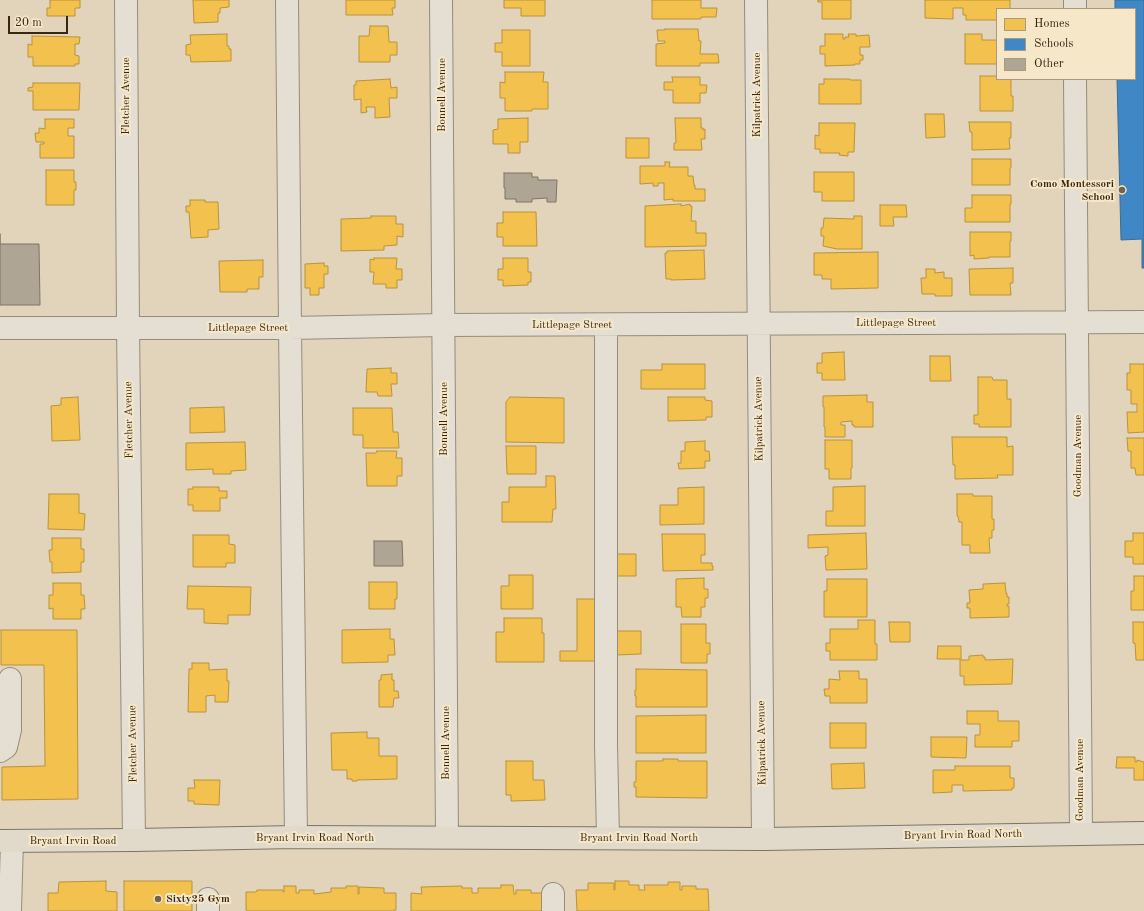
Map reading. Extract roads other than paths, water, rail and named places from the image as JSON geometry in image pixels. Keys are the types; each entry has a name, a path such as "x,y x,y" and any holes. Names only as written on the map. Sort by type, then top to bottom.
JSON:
{"main road":[{"name":"Bryant Irvin Road North","path":"134,840 296,837 763,839 1144,833"},
{"name":"Bryant Irvin Road","path":"6,841 134,840"}],"street":[{"name":"Fletcher Avenue","path":"126,0 134,840"},
{"path":"287,0 296,837"},
{"name":"Bonnell Avenue","path":"442,0 447,837"},
{"name":"Kilpatrick Avenue","path":"756,0 763,839"},
{"name":"Goodman Avenue","path":"1075,80 1080,833"},
{"name":"Littlepage Street","path":"0,328 290,328 443,325 1144,322"},
{"path":"606,325 606,744 608,838"},
{"path":"0,751 6,747 10,730 10,679"},
{"path":"6,841 10,911"}],"place":[{"name":"Como Montessori School","path":"1122,190"},
{"name":"Sixty25 Gym","path":"158,899"}]}
